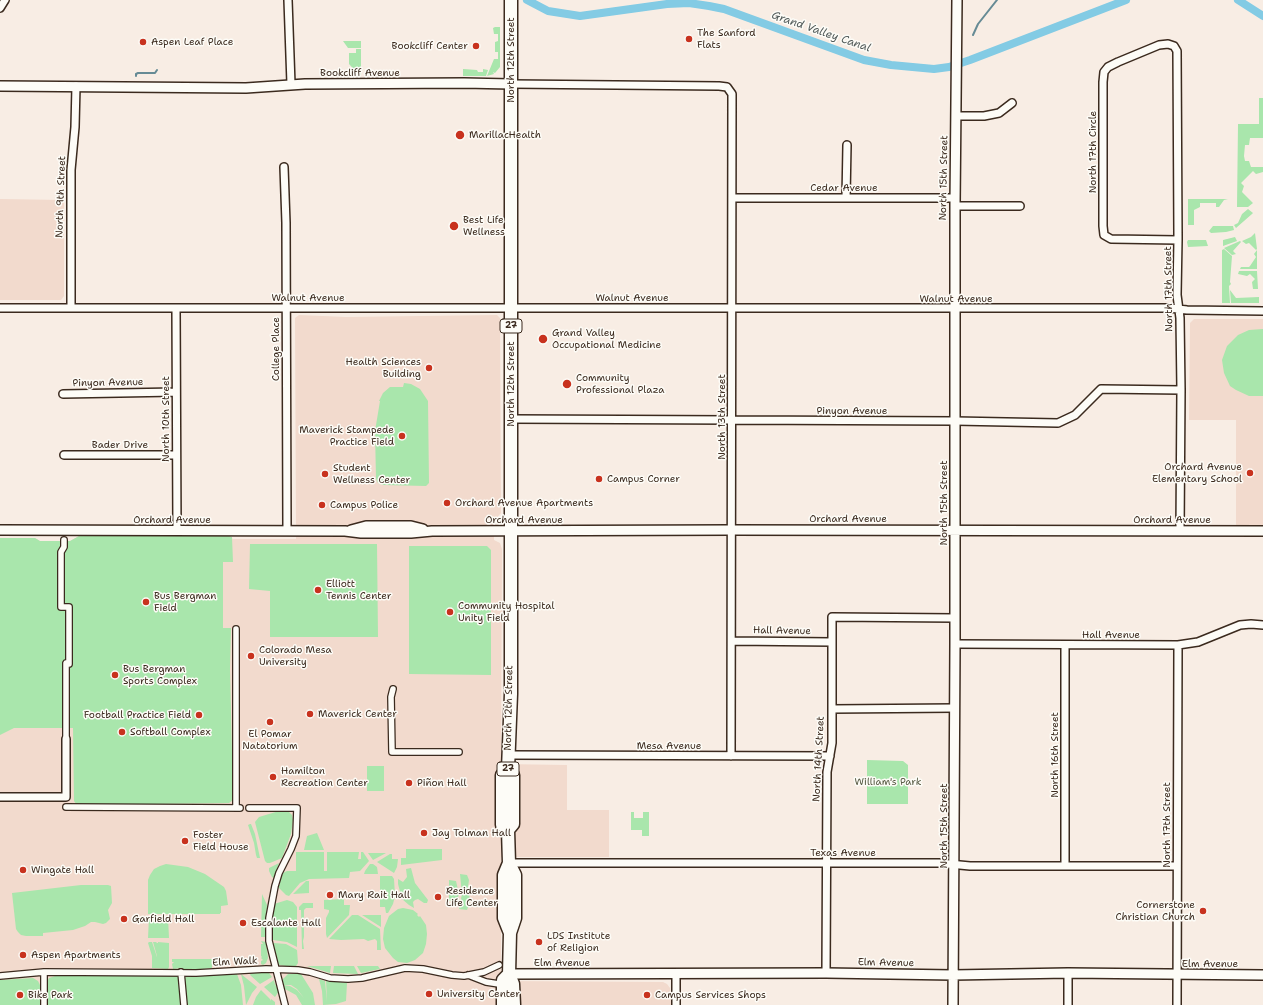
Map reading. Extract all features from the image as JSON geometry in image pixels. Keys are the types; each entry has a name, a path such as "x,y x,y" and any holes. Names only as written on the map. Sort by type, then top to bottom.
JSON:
{"main road":[{"name":"North 12th Street","path":"511,0 511,694 508,769 513,775 514,808 513,824 508,830 509,863 504,875 504,918 510,933 510,974 514,984 514,1005"},
{"name":"North 12th Street","path":"502,1005 503,980 510,974"}],"street":[{"path":"0,8 5,0"},
{"path":"288,0 291,84"},
{"name":"North 15th Street","path":"953,1005 955,708 954,309 957,0"},
{"name":"North 17th Circle","path":"1174,46 1168,44 1159,46 1118,62 1108,67 1104,72 1103,226 1104,235 1111,239 1178,240"},
{"name":"North 17th Street","path":"1174,46 1177,51 1178,309 1180,318 1181,390 1180,531"},
{"name":"Bookcliff Avenue","path":"0,86 246,88 291,84 464,83 720,86"},
{"name":"North 9th Street","path":"71,308 71,170 75,127 76,86"},
{"name":"North 13th Street","path":"720,86 727,88 731,92 733,99 732,756"},
{"path":"956,116 984,116 999,113 1012,103"},
{"path":"846,198 847,145"},
{"name":"College Place","path":"284,167 287,531"},
{"name":"Cedar Avenue","path":"733,198 846,198 1020,206"},
{"name":"Walnut Avenue","path":"0,308 1178,309 1263,311"},
{"name":"North 10th Street","path":"176,308 177,531"},
{"name":"Pinyon Avenue","path":"511,419 954,421 1058,423 1074,415 1101,389 1181,390"},
{"name":"Pinyon Avenue","path":"63,394 176,392"},
{"name":"Bader Drive","path":"64,455 176,455"},
{"name":"Orchard Avenue","path":"0,530 344,531 361,533 411,533 432,531 732,530 1263,532"},
{"path":"0,797 66,797 66,663 70,664 70,607 61,607 61,552 64,547 64,540"},
{"name":"North 14th Street","path":"826,973 827,772 832,743 832,617 955,618"},
{"name":"Hall Avenue","path":"955,644 1178,645 1198,642 1240,625 1263,625"},
{"path":"66,807 238,808 236,629"},
{"name":"Hall Avenue","path":"732,641 832,642"},
{"name":"North 16th Street","path":"1065,645 1065,866"},
{"name":"North 17th Street","path":"1177,1005 1178,645"},
{"path":"393,689 391,696 392,752 459,752"},
{"path":"832,709 955,708"},
{"name":"Mesa Avenue","path":"508,755 830,756"},
{"path":"249,808 297,808 296,836 292,849 279,873 269,918 269,941 286,1005"},
{"name":"Texas Avenue","path":"509,863 939,863 970,866 1177,866"},
{"name":"Elm Walk","path":"0,976 44,972 196,973 248,970 298,970 330,978 348,979 362,978 405,968 429,970 459,976 484,972 498,964"},
{"path":"44,972 44,1005"},
{"path":"181,972 184,1005"},
{"name":"Elm Avenue","path":"510,974 826,973 953,975 1263,975"},
{"path":"676,974 676,1005"},
{"path":"1068,974 1068,1005"},
{"name":"Elm Walk","path":"468,975 486,982 499,984"}],"shaded area":[{"path":"0,199 64,200 64,296 61,300 0,300"},
{"name":"Colorado Mesa University","path":"299,315 346,317 497,315 500,318 501,513 494,521 494,540 500,543 502,549 501,764 567,765 567,810 609,810 609,857 501,857 501,981 663,982 670,988 671,1005 0,1005 0,538 35,538 40,541 70,541 79,536 229,536 233,539 296,539 295,318"},
{"name":"Orchard Avenue Elementary School","path":"1194,319 1263,319 1263,525 1236,525 1236,420 1189,420 1190,323"}],"green space":[{"path":"500,27 500,67 495,73 493,72 494,74 487,76 494,59 498,59 498,52 495,52 495,42 498,41 498,34 494,34 493,28"},
{"path":"343,41 361,41 361,48 348,48"},
{"path":"356,49 361,49 361,75 359,75 349,64 349,53 356,53"},
{"path":"463,69 477,70 478,72 483,72 483,69 488,70 486,76 463,76"},
{"path":"1259,98 1263,98 1263,138 1250,138 1249,145 1245,145 1244,156 1245,161 1249,161 1251,167 1263,167 1263,172 1256,174 1253,171 1241,183 1244,186 1242,192 1253,203 1248,207 1237,207 1238,124 1259,124"},
{"path":"1188,199 1228,199 1224,200 1219,207 1216,207 1216,203 1200,203 1200,207 1194,210 1194,225 1188,225"},
{"path":"1248,209 1253,213 1236,228 1234,225 1238,223 1242,214"},
{"path":"1213,226 1233,226 1234,230 1211,233 1209,231"},
{"path":"1255,233 1256,250 1249,243 1246,244 1242,241 1251,237"},
{"path":"1235,237 1237,241 1223,246 1223,240"},
{"path":"1188,240 1206,240 1208,246 1188,247"},
{"path":"1240,241 1241,242 1233,251 1236,254 1232,255 1224,248"},
{"path":"1224,249 1232,256 1231,284 1229,286 1230,303 1222,303 1222,250"},
{"path":"1257,250 1257,269 1240,269 1241,267 1250,266 1256,257 1254,254"},
{"path":"1239,271 1257,271 1258,289 1253,289 1252,282 1255,279 1250,274 1247,276 1238,274"},
{"path":"1230,290 1236,298 1259,297 1259,303 1231,303"},
{"path":"1263,329 1263,396 1249,396 1230,386 1224,373 1222,360 1227,346 1238,335 1249,330"},
{"name":"Maverick Stampede Practice Field","path":"404,383 411,384 420,389 428,401 429,483 426,486 383,485 378,483 376,479 375,431 379,401 383,393 390,387 403,387"},
{"name":"Bus Bergman Sports Complex","path":"79,536 232,537 233,562 223,562 223,628 231,628 230,669 233,800 229,803 77,805 74,801 73,728 14,728 0,735 0,538 35,538 40,541 70,541"},
{"name":"Elliott Tennis Center","path":"250,544 377,544 378,637 270,637 270,591 249,589"},
{"name":"Community Hospital Unity Field","path":"409,546 487,546 491,550 491,675 409,674"},
{"name":"William's Park","path":"867,760 903,761 908,765 908,804 867,804"},
{"path":"367,766 384,766 384,791 367,791"},
{"path":"279,811 288,811 292,815 293,820 291,834 282,858 267,863 265,861 255,822 259,817"},
{"path":"631,812 634,812 634,818 643,818 643,812 649,812 649,836 642,836 642,830 631,830"},
{"path":"250,824 255,834 260,858 257,858 256,855 248,825"},
{"path":"317,833 324,850 304,850 307,836"},
{"path":"406,849 442,849 442,860 401,865 401,858 406,858"},
{"path":"296,852 324,852 324,871 327,871 327,852 359,852 358,859 361,859 361,852 363,852 369,861 360,871 350,872 349,878 309,879 300,883 289,896 278,887 280,885 279,882 283,873 287,871 296,871"},
{"path":"368,853 386,853 373,860"},
{"path":"392,854 392,859 398,859 397,867 394,873 377,862"},
{"path":"279,863 274,878 269,871 269,868"},
{"path":"166,864 188,867 205,874 224,887 228,905 221,906 220,914 148,914 148,880 154,869"},
{"path":"370,864 377,867 378,874 364,874"},
{"path":"411,868 415,883 428,900 427,903 424,903 418,899 415,900 413,902 414,908 402,899 398,884 398,879 403,882 407,877 406,869"},
{"path":"460,874 467,875 469,880 468,887 470,901 467,910 459,909 462,894"},
{"path":"380,876 392,876 394,879 395,896 388,913 386,913 385,907 380,907"},
{"path":"449,880 456,881 459,894 457,900 449,901"},
{"path":"306,881 309,881 309,893 293,894"},
{"path":"81,885 111,886 112,903 108,910 110,919 106,923 91,922 85,926 73,930 43,933 43,936 26,936 21,935 18,932 16,929 12,893"},
{"path":"262,894 267,905 265,937 261,937"},
{"path":"344,899 344,905 350,905 349,915 327,938 326,918 329,910 324,909 324,900"},
{"path":"287,900 293,902 297,907 297,947 287,942 273,940 272,938 274,904"},
{"path":"303,903 313,903 313,908 306,908 304,910 304,949 302,949 301,910 299,910 299,907"},
{"path":"403,908 413,910 419,917 420,916 426,925 427,934 423,953 415,960 407,963 398,962 393,958 385,948 383,939 384,928 389,916 398,909"},
{"path":"352,915 358,915 380,929 381,950 377,950 377,941 375,939 368,941 364,939 329,939"},
{"path":"362,915 381,915 381,927"},
{"path":"149,917 157,917 158,919 158,917 168,917 169,938 148,938"},
{"path":"261,941 266,942 268,958 266,963 263,965 261,964 261,961 263,960 261,958 261,944 263,944"},
{"path":"149,942 152,942 157,957 153,942 169,943 168,969 152,968 152,956"},
{"path":"274,943 286,944 297,950 298,963 296,966 279,965 274,953"},
{"path":"172,959 212,959 212,968 196,970 183,968 173,969 172,964 174,962 172,962"},
{"path":"307,966 331,966 330,973"},
{"path":"334,966 354,966 358,974 333,973"},
{"path":"357,966 378,966 380,969 361,973"},
{"path":"251,973 269,973 272,977 260,984 250,975"},
{"path":"237,974 241,985 243,1005 186,1005 186,985 184,980 186,976"},
{"path":"241,974 257,987 246,1005 244,986"},
{"path":"288,974 301,974 313,993 315,1005 302,1005 296,995 285,989 283,985 283,979","holes":["283,985 291,985 297,989 304,998 297,990 290,986"]},
{"path":"55,976 178,976 180,977 182,1005 48,1005 46,983 49,978"},
{"name":"Bike Park","path":"33,978 38,981 40,985 40,1005 0,1005 0,980"},
{"path":"319,979 325,981 327,1002 326,980 347,983 346,1001 336,1004 323,1005"},
{"path":"274,980 279,991 275,997 264,987"},
{"path":"261,990 270,999 270,1001 271,999 275,1002 275,1005 253,1005"}],"waterway":[{"name":"Grand Valley Canal","path":"527,0 548,11 580,16 667,4 689,3 709,6 724,9 864,60 891,65 934,69 949,67 970,60 1126,0"},
{"path":"973,35 978,24 997,0"},
{"name":"Grand Valley Canal","path":"1238,0 1263,16"},
{"path":"136,76 138,73 155,73 157,70"}],"place":[{"name":"The Sanford Flats","path":"689,39"},
{"name":"Aspen Leaf Place","path":"143,42"},
{"name":"Bookcliff Center","path":"476,46"},
{"name":"MarillacHealth","path":"460,135"},
{"name":"Best Life Wellness","path":"454,226"},
{"name":"Grand Valley Occupational Medicine","path":"543,339"},
{"name":"Health Sciences Building","path":"429,368"},
{"name":"Community Professional Plaza","path":"567,384"},
{"name":"Maverick Stampede Practice Field","path":"402,436"},
{"name":"Orchard Avenue Elementary School","path":"1250,473"},
{"name":"Student Wellness Center","path":"325,474"},
{"name":"Campus Corner","path":"599,479"},
{"name":"Orchard Avenue Apartments","path":"447,503"},
{"name":"Campus Police","path":"322,505"},
{"name":"Elliott Tennis Center","path":"318,590"},
{"name":"Bus Bergman Field","path":"146,602"},
{"name":"Community Hospital Unity Field","path":"450,612"},
{"name":"Colorado Mesa University","path":"251,656"},
{"name":"Bus Bergman Sports Complex","path":"115,675"},
{"name":"Maverick Center","path":"310,714"},
{"name":"Football Practice Field","path":"199,715"},
{"name":"El Pomar Natatorium","path":"270,722"},
{"name":"Softball Complex","path":"122,732"},
{"name":"Hamilton Recreation Center","path":"273,777"},
{"name":"Piñon Hall","path":"409,783"},
{"name":"Jay Tolman Hall","path":"424,833"},
{"name":"Foster Field House","path":"185,841"},
{"name":"Wingate Hall","path":"23,870"},
{"name":"Mary Rait Hall","path":"330,895"},
{"name":"Residence Life Center","path":"438,897"},
{"name":"Cornerstone Christian Church","path":"1203,911"},
{"name":"Garfield Hall","path":"124,919"},
{"name":"Escalante Hall","path":"243,923"},
{"name":"LDS Institute of Religion","path":"539,942"},
{"name":"Aspen Apartments","path":"23,955"},
{"name":"University Center","path":"429,994"},
{"name":"Bike Park","path":"20,995"},
{"name":"Campus Services Shops","path":"647,995"}]}
